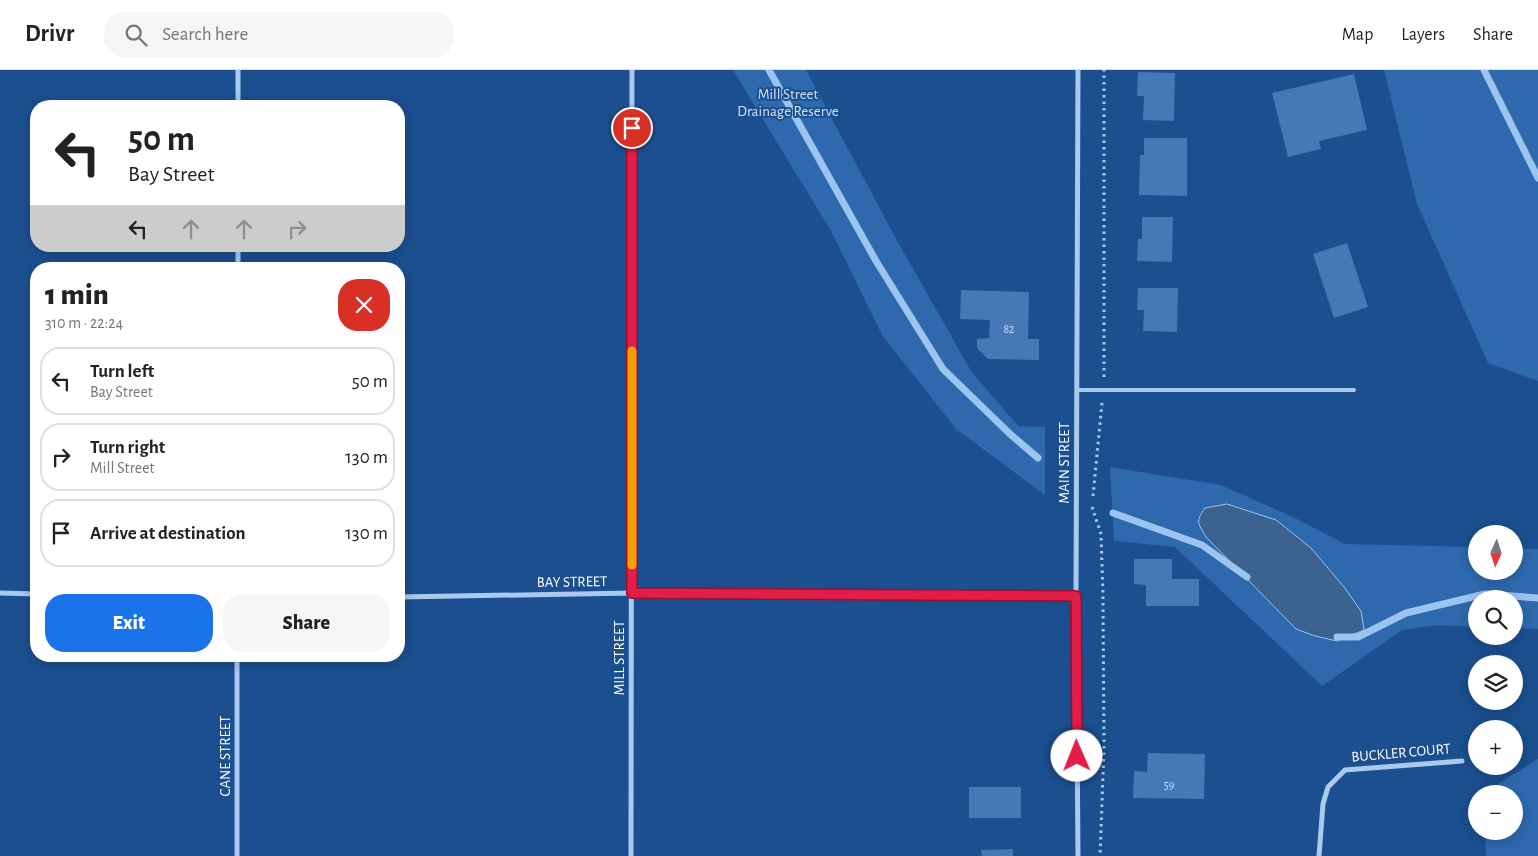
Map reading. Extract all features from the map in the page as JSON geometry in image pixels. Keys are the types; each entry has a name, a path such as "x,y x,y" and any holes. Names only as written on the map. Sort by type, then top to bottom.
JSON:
{"street":[{"path":"238,70 238,100"},
{"name":"MILL STREET","path":"631,856 632,70"},
{"name":"MAIN STREET","path":"1078,70 1076,596 1078,856"},
{"path":"0,593 30,594"},
{"name":"BAY STREET","path":"405,597 632,593 1076,596"},
{"name":"CANE STREET","path":"237,662 237,856"},
{"name":"BUCKLER COURT","path":"1319,856 1323,804 1328,787 1345,770 1462,761"}],"lane":[{"path":"1077,390 1354,390"}],"path":[{"path":"1100,856 1104,748 1103,595 1101,534 1092,507 1104,390 1104,70"}],"green space":[{"name":"Mill Street Drainage Reserve","path":"733,70 806,70 894,235 971,371 1018,426 1045,427 1045,495 956,429 882,335 831,231"},
{"path":"1384,70 1538,70 1538,381 1488,363 1417,204"},
{"path":"1110,467 1221,485 1295,518 1345,544 1468,547 1468,580 1523,580 1523,548 1538,549 1538,629 1523,628 1523,590 1468,590 1468,627 1438,625 1402,630 1322,686 1175,547 1114,541"},
{"path":"1538,759 1538,856 1486,856 1485,840 1523,840 1523,785 1496,785 1512,775 1523,775 1523,768"}],"shaded area":[{"path":"1227,504 1276,520 1311,548 1344,587 1361,611 1364,630 1337,641 1296,629 1206,537 1201,529 1199,520 1205,508"}],"building":[{"path":"1138,72 1175,73 1174,121 1143,120 1144,96 1137,96"},
{"path":"1354,74 1367,130 1319,141 1321,149 1288,157 1272,93"},
{"path":"1144,138 1187,138 1187,196 1139,195 1140,155 1144,155"},
{"path":"1142,217 1173,217 1172,262 1137,261 1138,239 1142,239"},
{"path":"1347,243 1368,307 1334,318 1313,254"},
{"path":"1138,288 1178,288 1177,332 1143,331 1144,310 1137,310"},
{"path":"961,290 1029,292 1028,339 1039,339 1039,360 988,359 977,348 977,339 989,338 990,320 960,319"},
{"path":"1134,559 1172,559 1172,579 1199,579 1199,606 1146,606 1146,585 1134,584"},
{"path":"1148,753 1205,754 1204,799 1133,798 1134,771 1147,772"},
{"path":"969,787 1021,787 1021,818 969,818"},
{"path":"1013,849 1013,856 982,856 981,850"}],"waterway":[{"path":"769,70 876,261 943,369 1010,434 1038,458"},
{"path":"1484,70 1538,178"},
{"path":"1113,513 1202,545 1247,577"},
{"path":"1337,637 1358,637 1406,613 1485,594 1538,598"}],"slow traffic":[{"path":"632,351 632,565"}],"route":[{"path":"632,128 632,593 1076,596 1077,756"}]}
